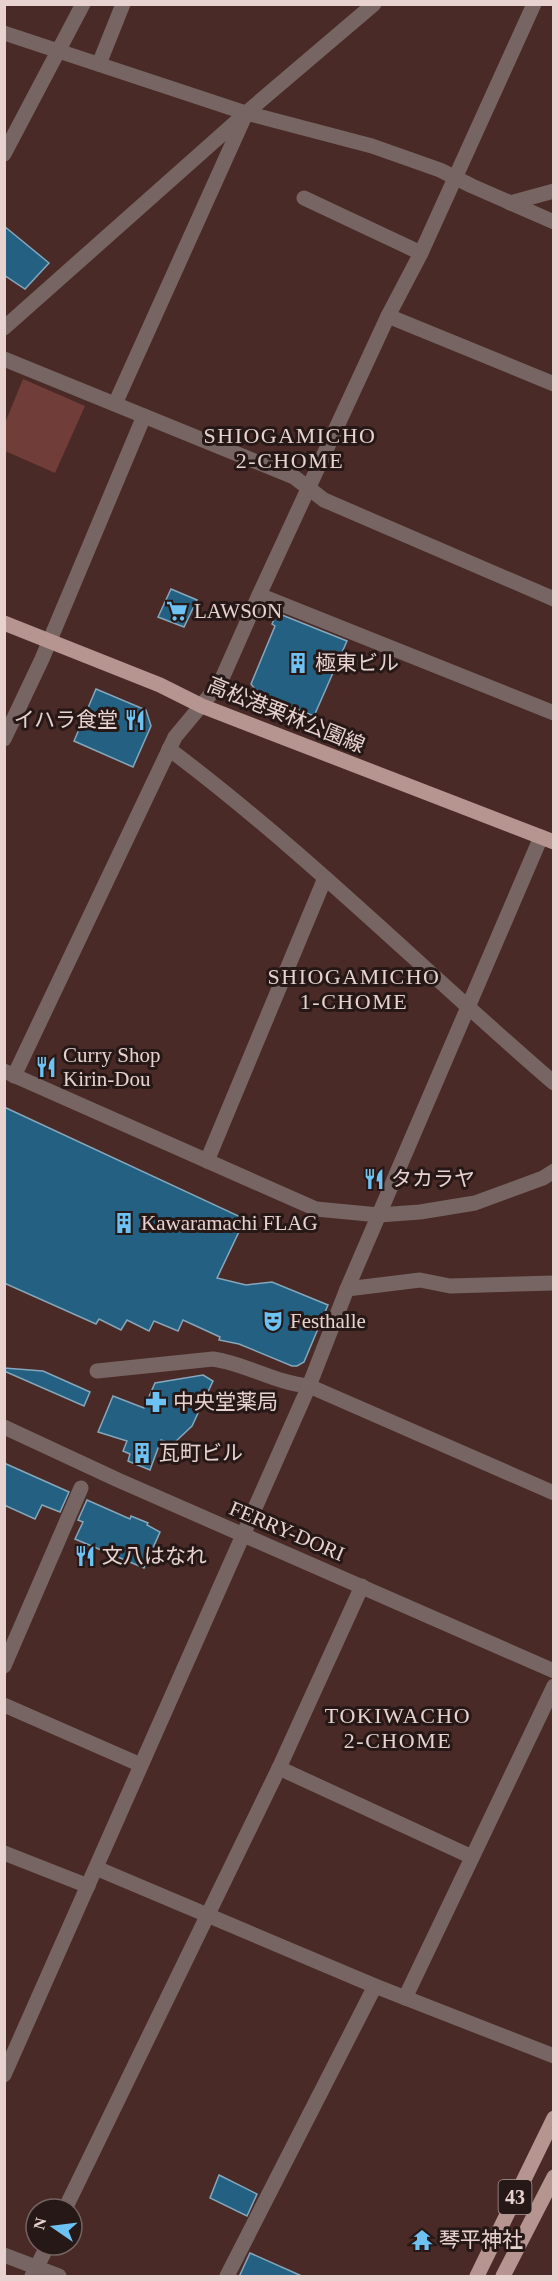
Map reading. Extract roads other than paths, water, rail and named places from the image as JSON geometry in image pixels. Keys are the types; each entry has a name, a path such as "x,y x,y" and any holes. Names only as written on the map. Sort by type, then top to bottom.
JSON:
{"main road":[{"name":"高松港栗林公園線","path":"4,623 160,685 202,706 547,840"},
{"name":"43","path":"477,2277 554,2118"},
{"name":"43","path":"503,2277 554,2177"}],"street":[{"path":"4,154 83,4"},
{"path":"99,64 123,4"},
{"path":"4,328 246,112 374,4"},
{"path":"534,4 421,253 388,316 220,683 175,737 9,1074 316,1209 379,1215 420,1212 475,1203 543,1178 554,1171"},
{"path":"4,33 246,112 337,135 440,170 554,222"},
{"path":"115,404 246,112"},
{"path":"510,203 554,191"},
{"path":"304,198 421,253"},
{"path":"388,316 554,384"},
{"path":"4,359 294,477 324,500 554,599"},
{"path":"4,739 49,640 144,416"},
{"path":"259,595 554,713"},
{"path":"169,749 325,878 468,1009 554,1083"},
{"path":"4,2075 309,1386 347,1289 468,1009 547,840"},
{"path":"207,1161 325,878"},
{"path":"347,1289 420,1280 450,1286 554,1283"},
{"path":"97,1371 213,1359 231,1362 288,1384 309,1386 554,1493"},
{"name":"FERRY-DORI","path":"4,1427 94,1470 554,1671"},
{"path":"4,1666 81,1488"},
{"path":"71,2197 279,1768 362,1586"},
{"path":"405,1998 554,1686"},
{"path":"4,1705 141,1765"},
{"path":"279,1768 472,1857"},
{"path":"4,1853 88,1886"},
{"path":"96,1868 375,1986 554,2056"},
{"path":"227,2277 375,1986"},
{"path":"4,2254 34,2272 59,2277"},
{"path":"34,2272 42,2257"}],"place":[{"name":"LAWSON","path":"177,611"},
{"name":"極東ビル","path":"298,663"},
{"name":"イハラ食堂","path":"135,720"},
{"name":"Curry Shop Kirin-Dou","path":"46,1067"},
{"name":"タカラヤ","path":"374,1179"},
{"name":"Kawaramachi FLAG","path":"124,1223"},
{"name":"Festhalle","path":"273,1321"},
{"name":"中央堂薬局","path":"156,1402"},
{"name":"瓦町ビル","path":"142,1453"},
{"name":"文八はなれ","path":"85,1556"},
{"name":"琴平神社","path":"422,2240"}],"district":[{"name":"SHIOGAMICHO 2-CHOME","path":"290,448"},
{"name":"SHIOGAMICHO 1-CHOME","path":"354,988"},
{"name":"TOKIWACHO 2-CHOME","path":"398,1728"}]}
